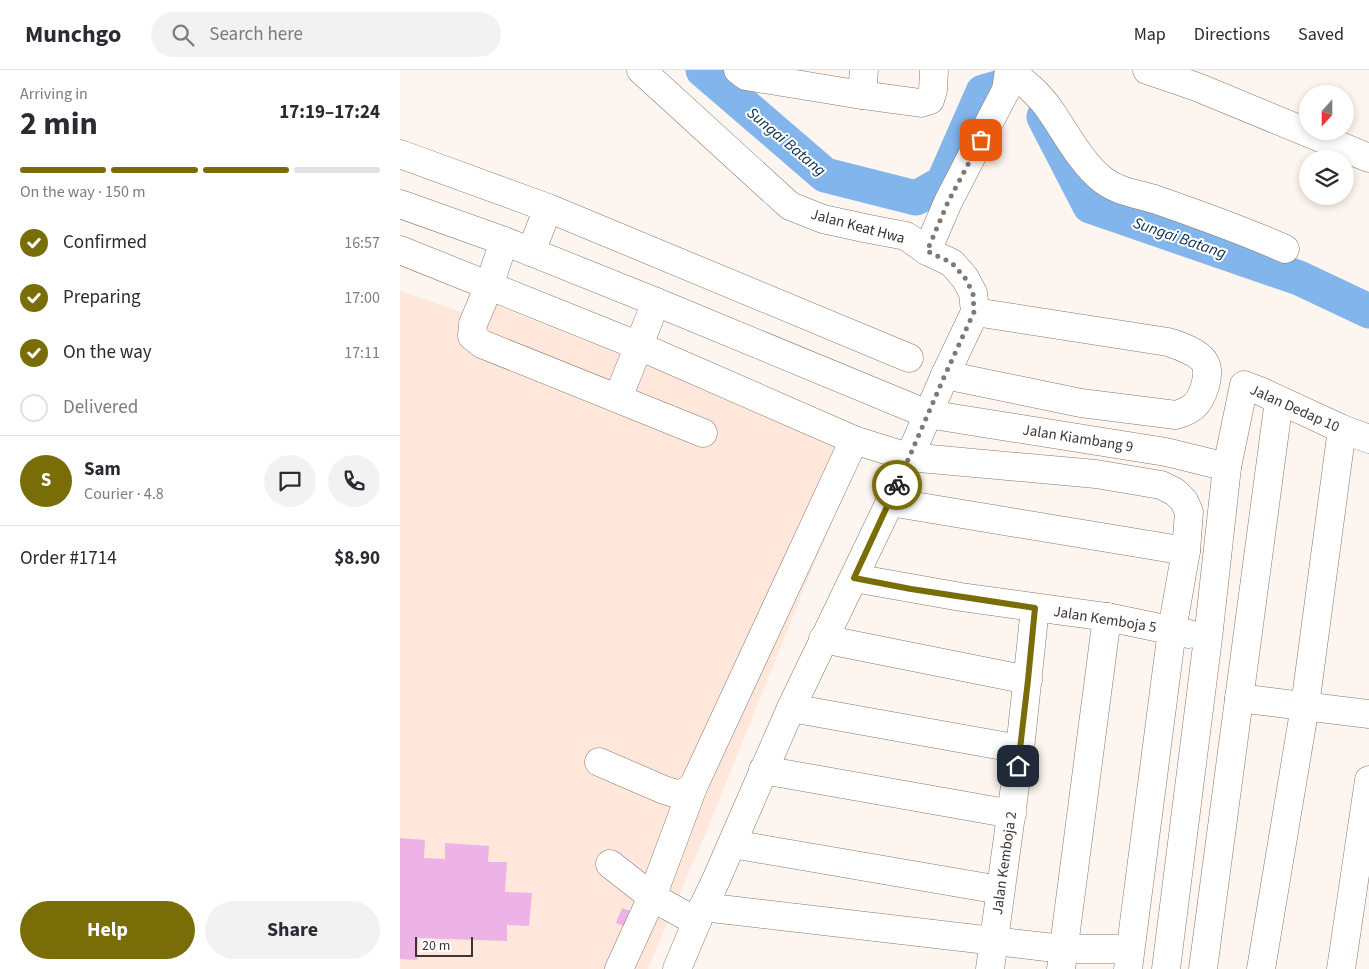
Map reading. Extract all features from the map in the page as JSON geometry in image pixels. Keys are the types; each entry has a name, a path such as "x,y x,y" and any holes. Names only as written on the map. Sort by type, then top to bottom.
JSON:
{"street":[{"name":"Jalan Keat Hwa","path":"641,70 790,206 822,219 906,236 927,251 952,263 965,278 973,293 974,312"},
{"path":"742,73 863,83 921,103 930,100 933,90 934,70"},
{"path":"927,251 948,202 1006,90 1009,70"},
{"path":"1009,70 1036,93 1089,167 1103,180 1128,192 1246,232 1285,249"},
{"path":"1147,70 1197,87 1369,158"},
{"path":"400,154 548,208 909,358"},
{"name":"Jalan Kiambang 9","path":"400,204 532,252 927,414 1166,452 1228,467"},
{"path":"532,252 548,208"},
{"path":"504,242 473,324 472,336 482,344 703,433"},
{"path":"400,250 639,346 854,440 908,458 1096,474 1161,485 1175,492 1184,500 1189,512 1186,551 1172,630 1129,959 1062,959 993,941 700,914 652,897 610,864"},
{"path":"618,398 656,302"},
{"path":"677,969 791,708 890,502 927,414 974,312 1168,342 1181,346 1199,356 1205,362 1207,378 1203,393 1196,405 1176,415 1081,403 945,375"},
{"name":"Jalan Dedap 10","path":"1228,467 1244,385 1342,429 1369,439"},
{"path":"1204,969 1279,400"},
{"path":"1074,437 1081,403"},
{"path":"1166,452 1176,415"},
{"path":"1261,969 1304,706 1342,429"},
{"path":"619,969 652,897 693,787 854,440"},
{"path":"1166,969 1228,467"},
{"path":"890,502 1186,551"},
{"name":"Jalan Kemboja 5","path":"854,578 911,589 1106,617 1208,638"},
{"name":"Jalan Kemboja 2","path":"990,969 1012,814 1035,608"},
{"path":"1062,959 1106,617"},
{"path":"823,639 1028,680"},
{"path":"1239,698 1369,714"},
{"path":"791,708 1020,749"},
{"path":"599,762 680,795 693,787"},
{"path":"763,770 1012,814"},
{"path":"1341,969 1358,927 1368,790"},
{"path":"732,844 1000,890"}],"shaded area":[{"path":"400,291 470,315 477,298 860,450 717,806 648,969 400,969"}],"building":[{"path":"400,838 425,840 424,858 445,859 445,843 489,846 488,862 507,862 505,892 532,893 529,926 507,925 507,941 418,938 417,960 400,959"},
{"path":"622,908 636,913 629,928 616,923"}],"waterway":[{"name":"Sungai Batang","path":"703,70 825,175 916,198 943,183 983,92 997,88"},
{"name":"Sungai Batang","path":"1044,117 1090,206 1299,278 1369,311"}],"way so far":[{"path":"897,485 974,312 973,293 965,278 952,263 927,251 948,202 981,140"}],"route":[{"path":"897,485 854,578 911,589 1035,608 1018,766"}]}
